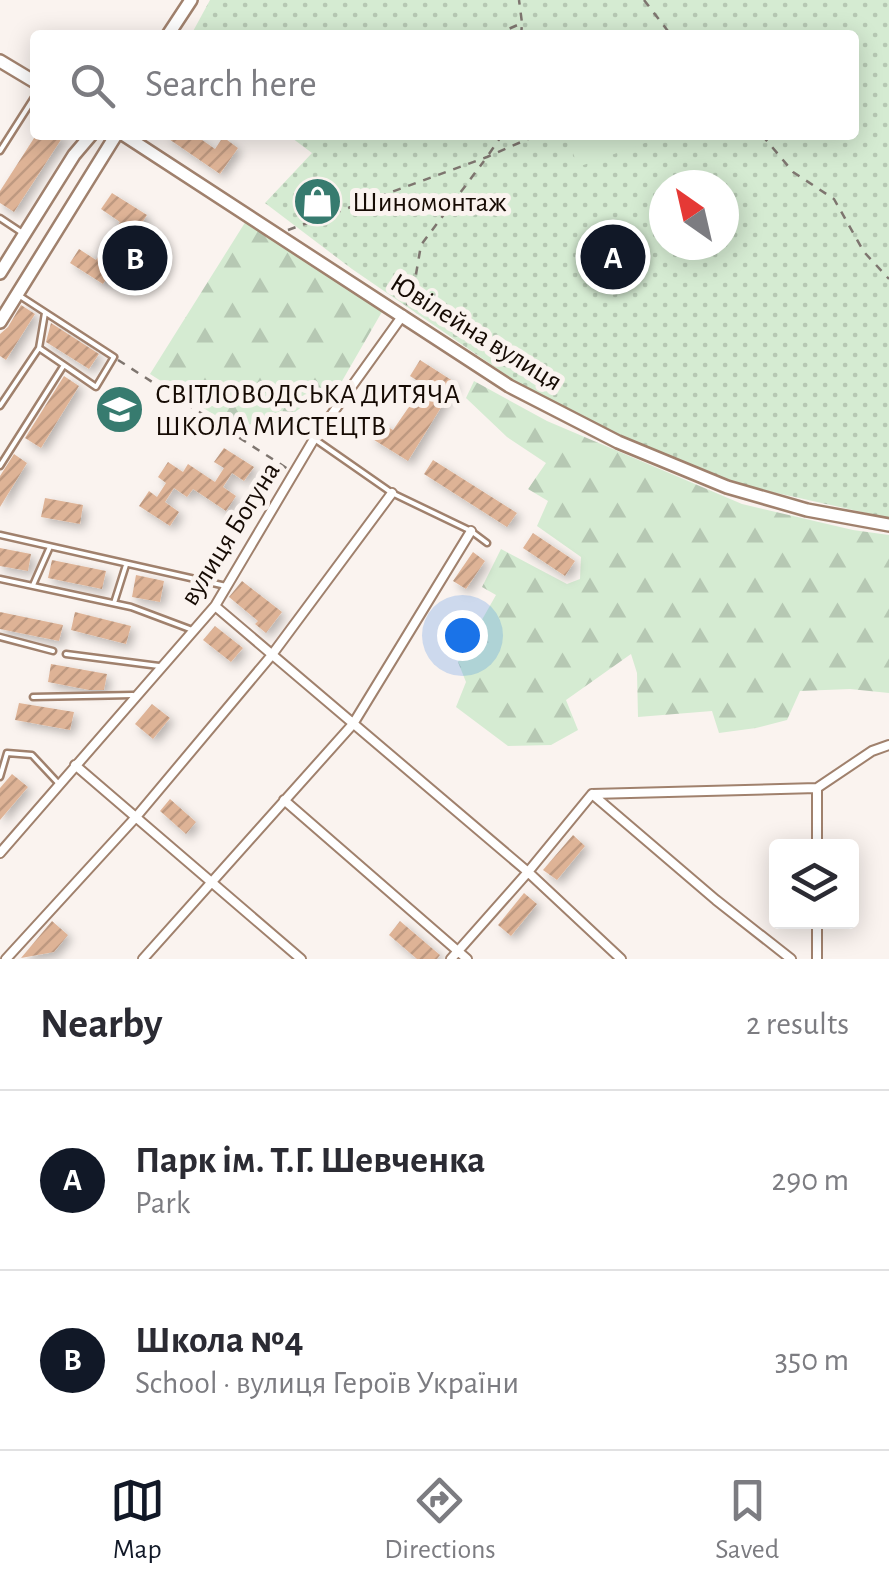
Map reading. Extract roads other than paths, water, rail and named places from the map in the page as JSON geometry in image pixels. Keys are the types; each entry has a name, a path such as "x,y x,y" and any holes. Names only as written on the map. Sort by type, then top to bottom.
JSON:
{"street":[{"path":"171,30 190,0"},
{"path":"0,61 30,79"},
{"path":"0,273 86,140"},
{"path":"0,322 117,140"},
{"name":"Ювілейна вулиця","path":"128,140 509,386 618,442 727,487 807,510 889,525"},
{"name":"вулиця Богуна","path":"0,853 214,606 314,440 403,315"},
{"path":"6,959 136,817 271,656 392,493"},
{"path":"143,959 353,724 471,532"},
{"path":"214,606 528,872 622,959"},
{"path":"451,959 592,794 817,788 872,751 889,745"},
{"path":"75,765 301,959"},
{"path":"817,788 817,839"},
{"path":"592,794 791,959"},
{"path":"284,800 467,959"},
{"path":"817,929 817,959"}],"lane":[{"path":"0,151 30,104"},
{"path":"0,218 25,234"},
{"path":"17,295 114,357 96,387 39,348"},
{"path":"0,406 39,348 44,312"},
{"path":"0,466 64,364"},
{"path":"314,440 392,493 487,543"},
{"path":"0,535 226,586"},
{"path":"32,586 49,547"},
{"path":"114,604 127,564"},
{"path":"0,579 114,604 194,630"},
{"path":"0,637 53,651"},
{"path":"66,654 164,666"},
{"path":"33,697 137,695"},
{"path":"0,777 8,753 32,756 59,784"}],"place":[{"name":"Шиномонтаж","path":"317,201"},
{"name":"Парк ім. Т.Г. Шевченка","path":"613,257"},
{"name":"Школа №4","path":"135,258"},
{"name":"СВІТЛОВОДСЬКА ДИТЯЧА ШКОЛА МИСТЕЦТВ","path":"120,409"}]}
